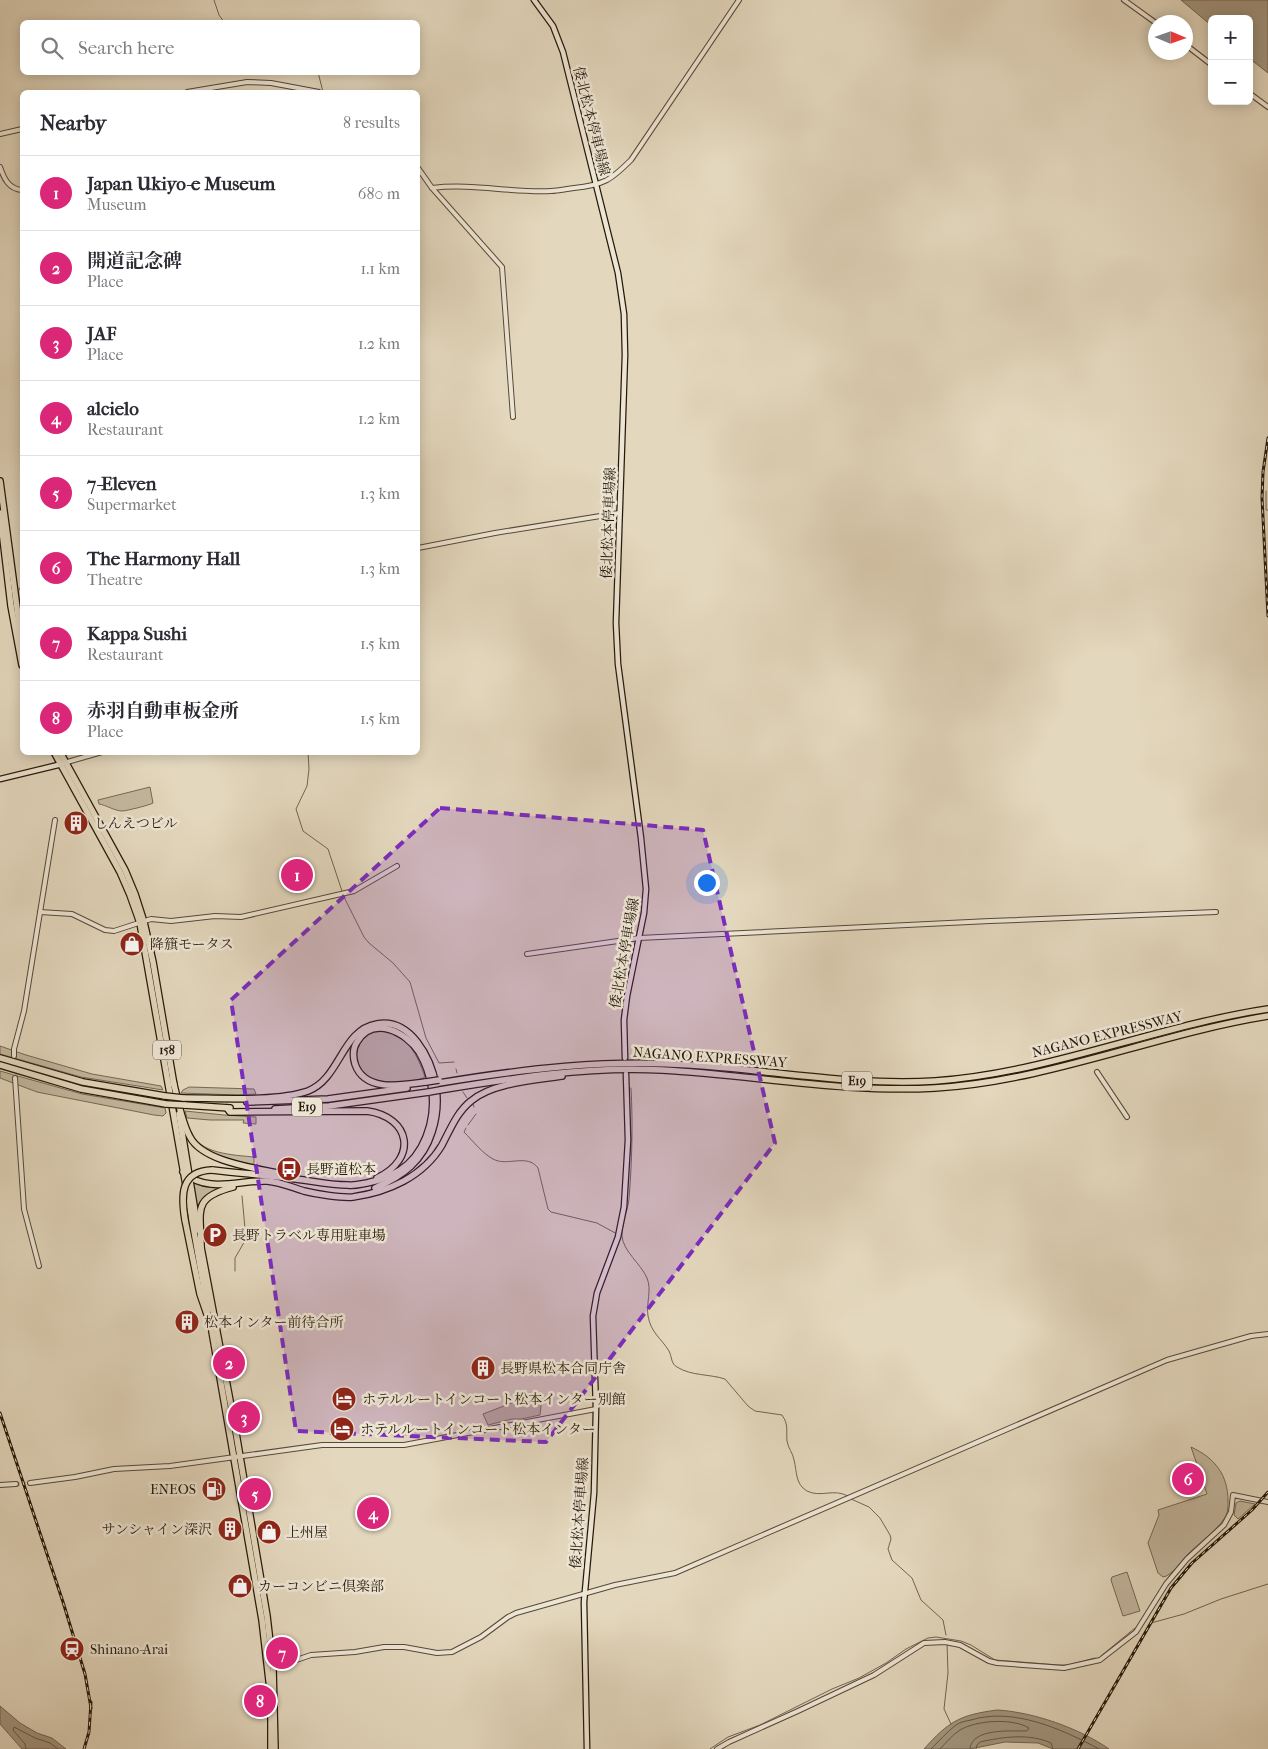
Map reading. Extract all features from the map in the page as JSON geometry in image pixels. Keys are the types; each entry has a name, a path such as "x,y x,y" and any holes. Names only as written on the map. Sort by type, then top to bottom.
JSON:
{"highway":[{"path":"0,481 20,630"},
{"path":"0,513 12,614 20,655"},
{"name":"158","path":"56,755 120,872 142,922 173,1081 237,1456 267,1616 275,1749"},
{"name":"158","path":"60,755 62,764"},
{"name":"158","path":"142,922 183,1172 210,1323 237,1456"},
{"name":"NAGANO EXPRESSWAY","path":"0,1065 81,1089 166,1104 275,1109 329,1106 429,1092 439,1084 505,1072 570,1065 641,1063 692,1065 855,1081 935,1081 985,1075 1027,1067 1195,1024 1268,1009"},
{"name":"NAGANO EXPRESSWAY","path":"0,1058 83,1082 165,1096 250,1102 358,1096 427,1084 608,1070 692,1072 854,1088 936,1088 986,1082 1028,1074 1196,1031 1268,1016"},
{"path":"183,1098 251,1098 296,1094 306,1091 314,1088 327,1078 350,1042 360,1031 380,1024 398,1027 415,1040 424,1052 432,1069 437,1096 435,1122 427,1146 413,1165 397,1178 362,1194"},
{"path":"210,1323 200,1294 185,1220 182,1199 184,1186 188,1181 196,1173 212,1170 347,1185 356,1185 388,1178 410,1162 419,1151 426,1137 431,1122 433,1104 428,1070 416,1048 406,1037 392,1030 378,1029 368,1032 357,1042 354,1051 355,1064 359,1071 369,1080 391,1086 427,1084"},
{"path":"183,1172 189,1178 207,1184 223,1185 255,1181 280,1183 309,1192 346,1197 362,1194 394,1186 421,1170 437,1152 464,1108 481,1094 494,1089 528,1082 608,1070"},
{"path":"173,1081 189,1136 200,1149 235,1163 310,1181"},
{"path":"227,1108 230,1112 367,1111 386,1116 395,1122 402,1131 405,1141 404,1153 398,1163 389,1171 372,1180 356,1185"},
{"path":"201,1247 199,1213 204,1201 215,1192 255,1181"},
{"name":"158","path":"270,1749 271,1667"}],"main road":[{"name":"倭北松本停車場線","path":"534,0 553,26 561,45 618,273 624,314 625,354 616,623 617,656 646,889 644,913 624,1020 625,1058"},
{"path":"0,779 62,764"},
{"name":"倭北松本停車場線","path":"587,1749 584,1595 594,1493 596,1409 593,1316 597,1293 618,1237 624,1207 628,1132 626,1074"}],"street":[{"path":"432,188 445,186 551,191 606,181 620,172 630,160 739,0"},
{"path":"1124,0 1148,17"},
{"path":"1193,50 1208,62"},
{"path":"199,90 247,82 271,83 308,90"},
{"path":"1253,95 1268,106"},
{"path":"0,134 20,129"},
{"path":"0,167 4,178 11,186 20,189"},
{"path":"420,171 432,188 502,267 513,417"},
{"path":"420,548 495,533 619,513"},
{"path":"62,764 92,755"},
{"path":"14,1056 14,1048 24,1011 55,820"},
{"path":"40,912 72,914 105,930 114,931 151,919 170,921 215,916 241,917 354,891 397,866"},
{"path":"527,954 639,938 1216,912"},
{"path":"1097,1072 1127,1117"},
{"path":"15,1078 24,1209 39,1266"},
{"path":"271,1667 311,1655 354,1652 393,1646 436,1653 452,1652 482,1637 512,1615 615,1585 675,1574 1167,1360 1251,1336 1268,1334"},
{"path":"30,1483 114,1469 170,1466 322,1445 404,1444 596,1409"},
{"path":"0,1485 16,1484"},
{"path":"717,1749 728,1742 798,1712 830,1694 874,1675 917,1646 929,1642 960,1644 989,1661 997,1663 1064,1668 1100,1660 1136,1632 1171,1578 1187,1559 1224,1525 1231,1512 1232,1495 1268,1502"}],"highlighted area":[{"path":"440,808 703,830 775,1143 546,1442 296,1431 231,1000"}],"shaded area":[{"path":"150,787 153,803 147,805 122,811 99,804 98,800"},
{"path":"383,1030 392,1032 405,1041 419,1061 425,1077 414,1081 386,1082 369,1077 363,1073 358,1067 356,1059 359,1044 368,1034"},
{"path":"0,1046 92,1074 161,1086 163,1090 81,1077 0,1054"},
{"path":"0,1071 82,1094 165,1108 166,1113 163,1116 154,1115 37,1092 0,1078"},
{"path":"189,1087 254,1089 256,1094 181,1093"},
{"path":"185,1111 256,1117 256,1124 243,1123 244,1120 187,1118"},
{"path":"190,1131 195,1139 209,1149 227,1154 254,1157 254,1166 217,1155 196,1143"},
{"path":"192,1182 217,1187 217,1190 206,1195 197,1206"},
{"path":"535,1394 542,1397 540,1415 488,1425 483,1414"},
{"path":"1191,1447 1207,1456 1223,1475 1227,1492 1227,1513 1216,1528 1173,1571 1163,1577 1158,1573 1148,1543 1159,1515 1158,1510 1207,1494"},
{"path":"1240,1501 1255,1504 1238,1519 1234,1515 1236,1503"},
{"path":"1127,1572 1140,1611 1123,1616 1111,1580 1112,1577"}],"water":[{"path":"1181,0 1268,0 1268,73 1253,61 1253,15 1208,15 1208,23"},
{"path":"0,1706 20,1723 37,1733 52,1738 66,1749 22,1749 0,1724"},
{"path":"997,1710 1011,1711 1055,1722 1084,1734 1109,1749 1053,1749 1038,1743 1005,1742 970,1749 924,1749 941,1732 956,1721 974,1714"}],"waterway":[{"path":"214,0 223,20"},
{"path":"319,75 322,90"},
{"path":"1266,491 1266,510 1268,510"},
{"path":"20,588 18,591 20,608"},
{"path":"308,755 307,786 296,809 303,831 328,849 342,891"},
{"path":"344,897 364,937 393,963 410,982 426,1038 439,1063 454,1062"},
{"path":"456,1069 457,1073"},
{"path":"631,1088 630,1185 622,1236 625,1247 647,1278 649,1287 648,1316 651,1327 669,1351 675,1366 688,1372 725,1379 748,1406 755,1411 782,1415 786,1425 788,1446 793,1457 797,1477 803,1488 817,1494 837,1493 848,1496"},
{"path":"463,1092 467,1098"},
{"path":"468,1125 476,1114"},
{"path":"466,1128 464,1132 481,1150 493,1159 504,1162 528,1161 538,1168 548,1209 551,1212 597,1223 617,1234"},
{"path":"235,1271 235,1258 246,1239 242,1196"},
{"path":"851,1499 869,1507 880,1518 890,1535 891,1539 888,1549 892,1560 912,1578 921,1600 943,1620 946,1635"},
{"path":"1151,1623 1184,1614 1221,1599 1268,1584"},
{"path":"1101,1656 1135,1628"},
{"path":"710,1749 728,1737 760,1725 832,1689 859,1678 906,1649 928,1638 936,1637 961,1641 995,1660 1068,1665 1095,1658"},
{"path":"947,1644 948,1673 944,1709 951,1724"}],"tunnel":[{"path":"14,1056 15,1078"},
{"path":"16,1484 30,1483"}],"railway":[{"path":"1268,438 1263,472 1262,498 1268,616"},
{"path":"0,1413 63,1602 85,1674 91,1708"},
{"path":"1078,1749 1171,1588 1192,1563 1252,1510 1268,1492"},
{"path":"84,1749 89,1732 91,1702"}],"place":[{"name":"しんえつビル","path":"76,823"},
{"name":"Japan Ukiyo-e Museum","path":"297,875"},
{"name":"降簱モータス","path":"132,944"},
{"name":"長野道松本","path":"289,1169"},
{"name":"長野トラベル専用駐車場","path":"215,1235"},
{"name":"松本インター前待合所","path":"187,1322"},
{"name":"開道記念碑","path":"229,1363"},
{"name":"長野県松本合同庁舎","path":"483,1368"},
{"name":"ホテルルートインコート松本インター別館","path":"344,1399"},
{"name":"JAF","path":"244,1417"},
{"name":"ホテルルートインコート松本インター","path":"342,1429"},
{"name":"The Harmony Hall","path":"1188,1479"},
{"name":"ENEOS","path":"214,1489"},
{"name":"7-Eleven","path":"255,1494"},
{"name":"alcielo","path":"373,1513"},
{"name":"サンシャイン深沢","path":"230,1529"},
{"name":"上州屋","path":"269,1532"},
{"name":"カーコンビニ倶楽部","path":"240,1586"},
{"name":"Shinano-Arai","path":"72,1649"},
{"name":"Kappa Sushi","path":"282,1653"},
{"name":"赤羽自動車板金所","path":"260,1701"}]}
